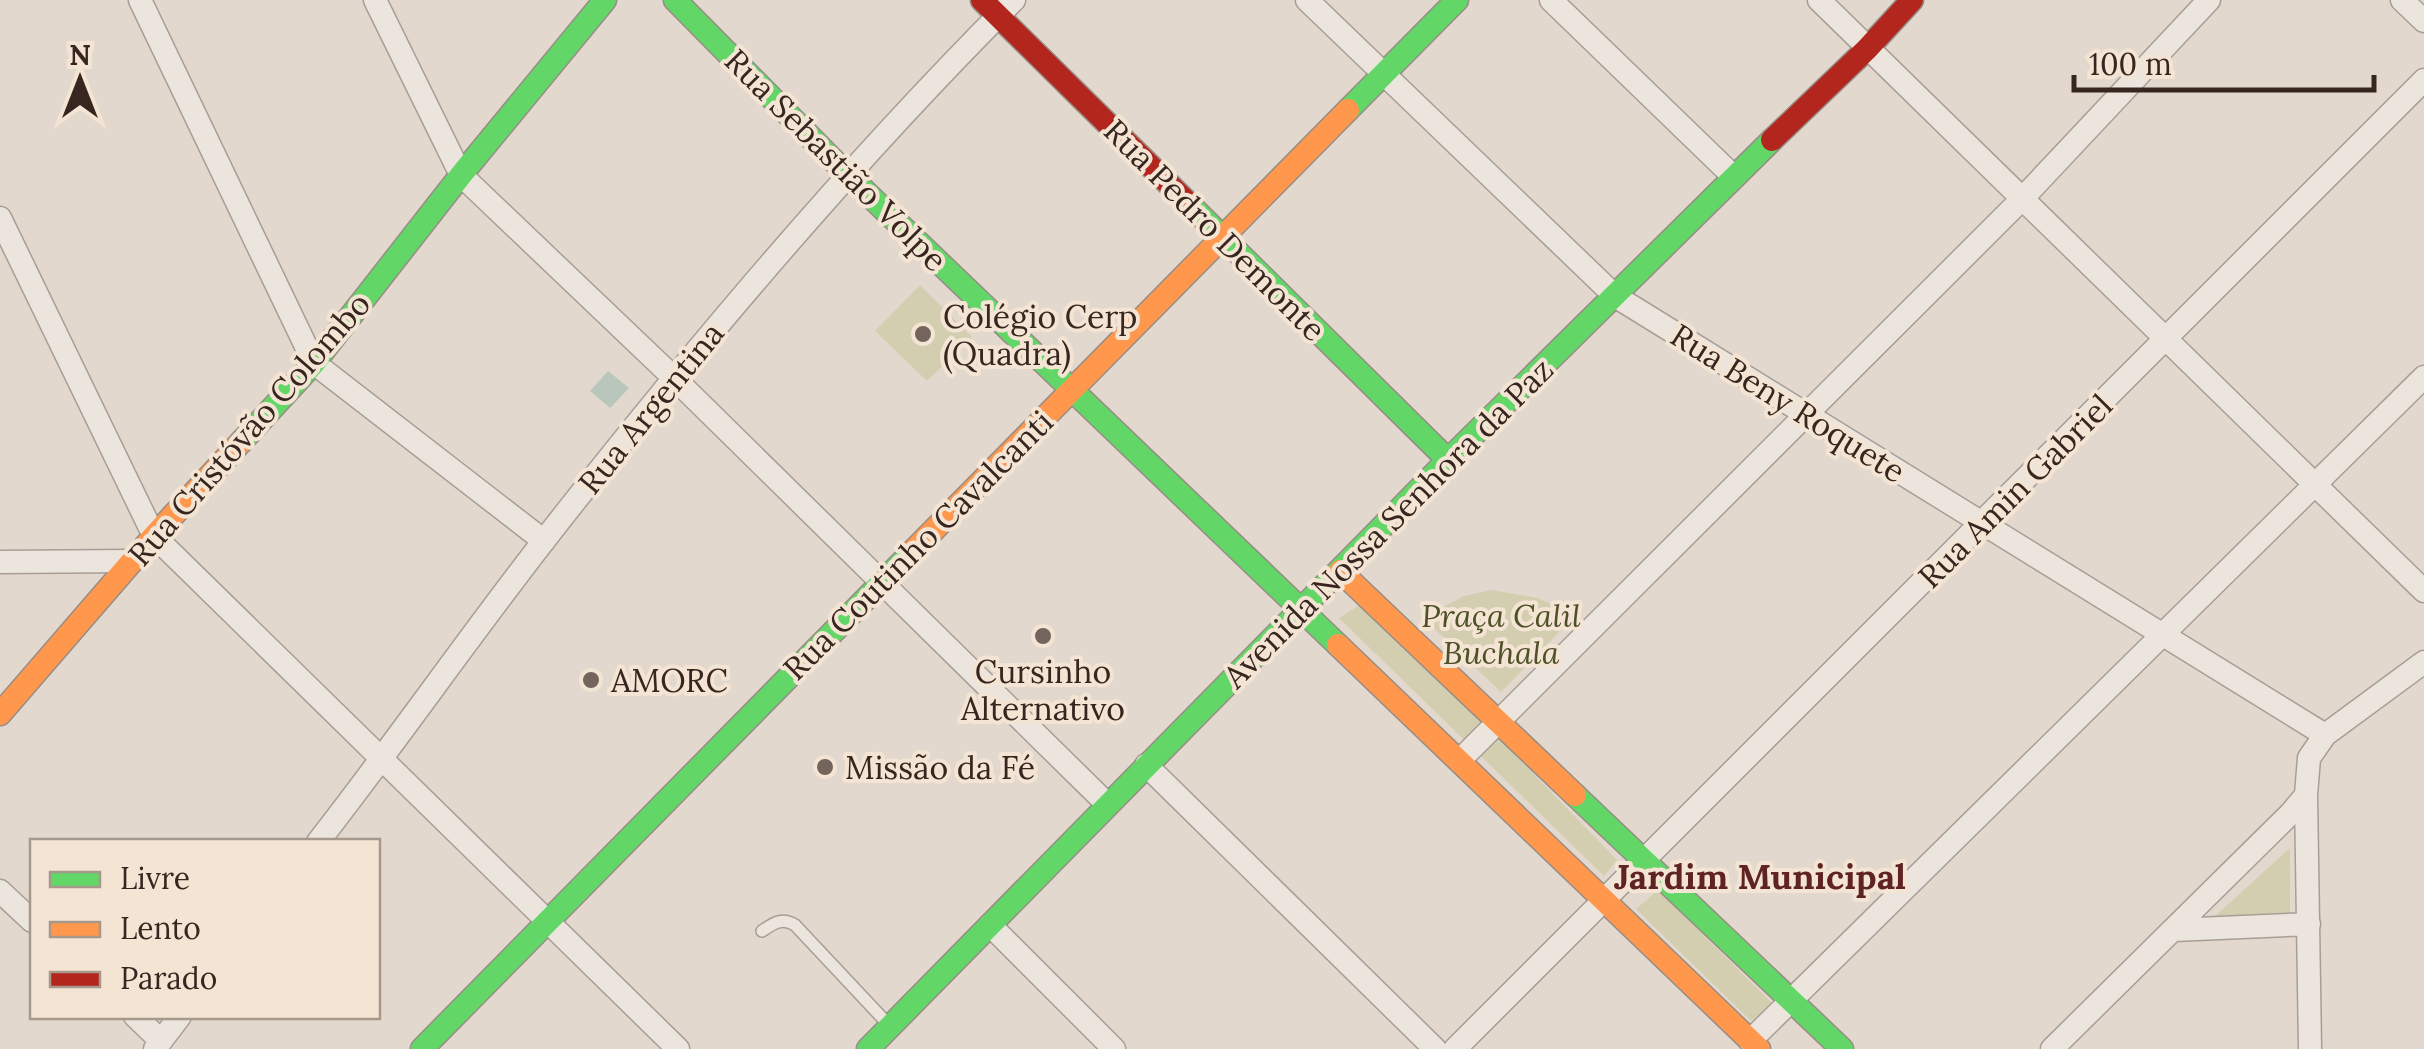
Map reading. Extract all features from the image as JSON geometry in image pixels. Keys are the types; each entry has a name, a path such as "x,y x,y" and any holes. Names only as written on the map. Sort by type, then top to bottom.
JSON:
{"main road":[{"name":"Rua Cristóvão Colombo","path":"0,714 154,536 314,363 461,175 606,0"},
{"name":"Rua Sebastião Volpe","path":"675,0 848,175 1754,1045"},
{"name":"Rua Coutinho Cavalcanti","path":"422,1049 1457,0"},
{"name":"Avenida Nossa Senhora da Paz","path":"868,1049 1448,460 1867,49 1912,0"},
{"name":"Rua Pedro Demonte","path":"998,5 1222,237 1448,460"},
{"path":"1340,571 1842,1049"}],"street":[{"path":"140,0 314,363 544,542"},
{"path":"375,0 461,175 674,378 1107,804"},
{"name":"Rua Beny Roquete","path":"1306,0 1615,296 2325,735"},
{"path":"1551,0 1734,176"},
{"path":"1818,0 2424,591"},
{"path":"1459,761 2022,199 2209,0"},
{"path":"2402,0 2424,21"},
{"name":"Rua Argentina","path":"320,839 544,542 674,378 998,5"},
{"name":"Rua Amin Gabriel","path":"1455,1049 2424,80"},
{"path":"0,218 154,536 678,1049"},
{"path":"1754,1045 1791,1000 2424,377"},
{"path":"0,562 132,561"},
{"path":"2310,1049 2306,795 2309,758 2325,735 2424,662"},
{"path":"1146,765 1435,1049"},
{"path":"2052,1049 2306,795"},
{"path":"0,891 30,919"},
{"path":"2174,930 2309,924"},
{"path":"990,925 1114,1049"},
{"path":"137,1019 158,1045 178,1019"}],"lane":[{"path":"762,931 776,921 787,920 795,925 890,1026"}],"green space":[{"name":"Colégio Cerp (Quadra)","path":"920,285 972,337 927,381 875,331"},
{"name":"Praça Calil Buchala","path":"1491,590 1538,598 1576,615 1501,692 1423,618 1464,596"},
{"path":"1361,604 1617,860 1604,876 1339,618"},
{"path":"2290,848 2290,914 2212,919"},
{"path":"1658,890 1773,1004 1751,1021 1636,909"}],"shaded area":[{"path":"608,371 629,388 610,408 590,391"}],"traffic: fast":[{"path":"242,441 314,363 605,0"},
{"path":"675,0 848,175 1338,645"},
{"path":"1348,110 1457,0"},
{"path":"868,1049 1448,460 1772,140"},
{"path":"1189,204 1448,460"},
{"path":"422,1049 912,552"},
{"path":"1575,795 1842,1049"}],"traffic: slow":[{"path":"912,552 1348,110"},
{"path":"0,714 242,441"},
{"path":"1340,571 1575,795"},
{"path":"1338,645 1759,1049"}],"traffic: jam":[{"path":"982,0 1189,204"},
{"path":"1772,140 1912,0"}],"place":[{"name":"Colégio Cerp (Quadra)","path":"923,334"},
{"name":"Cursinho Alternativo","path":"1043,636"},
{"name":"AMORC","path":"591,680"},
{"name":"Missão da Fé","path":"825,767"}],"district":[{"name":"Jardim Municipal","path":"1760,876"}]}
